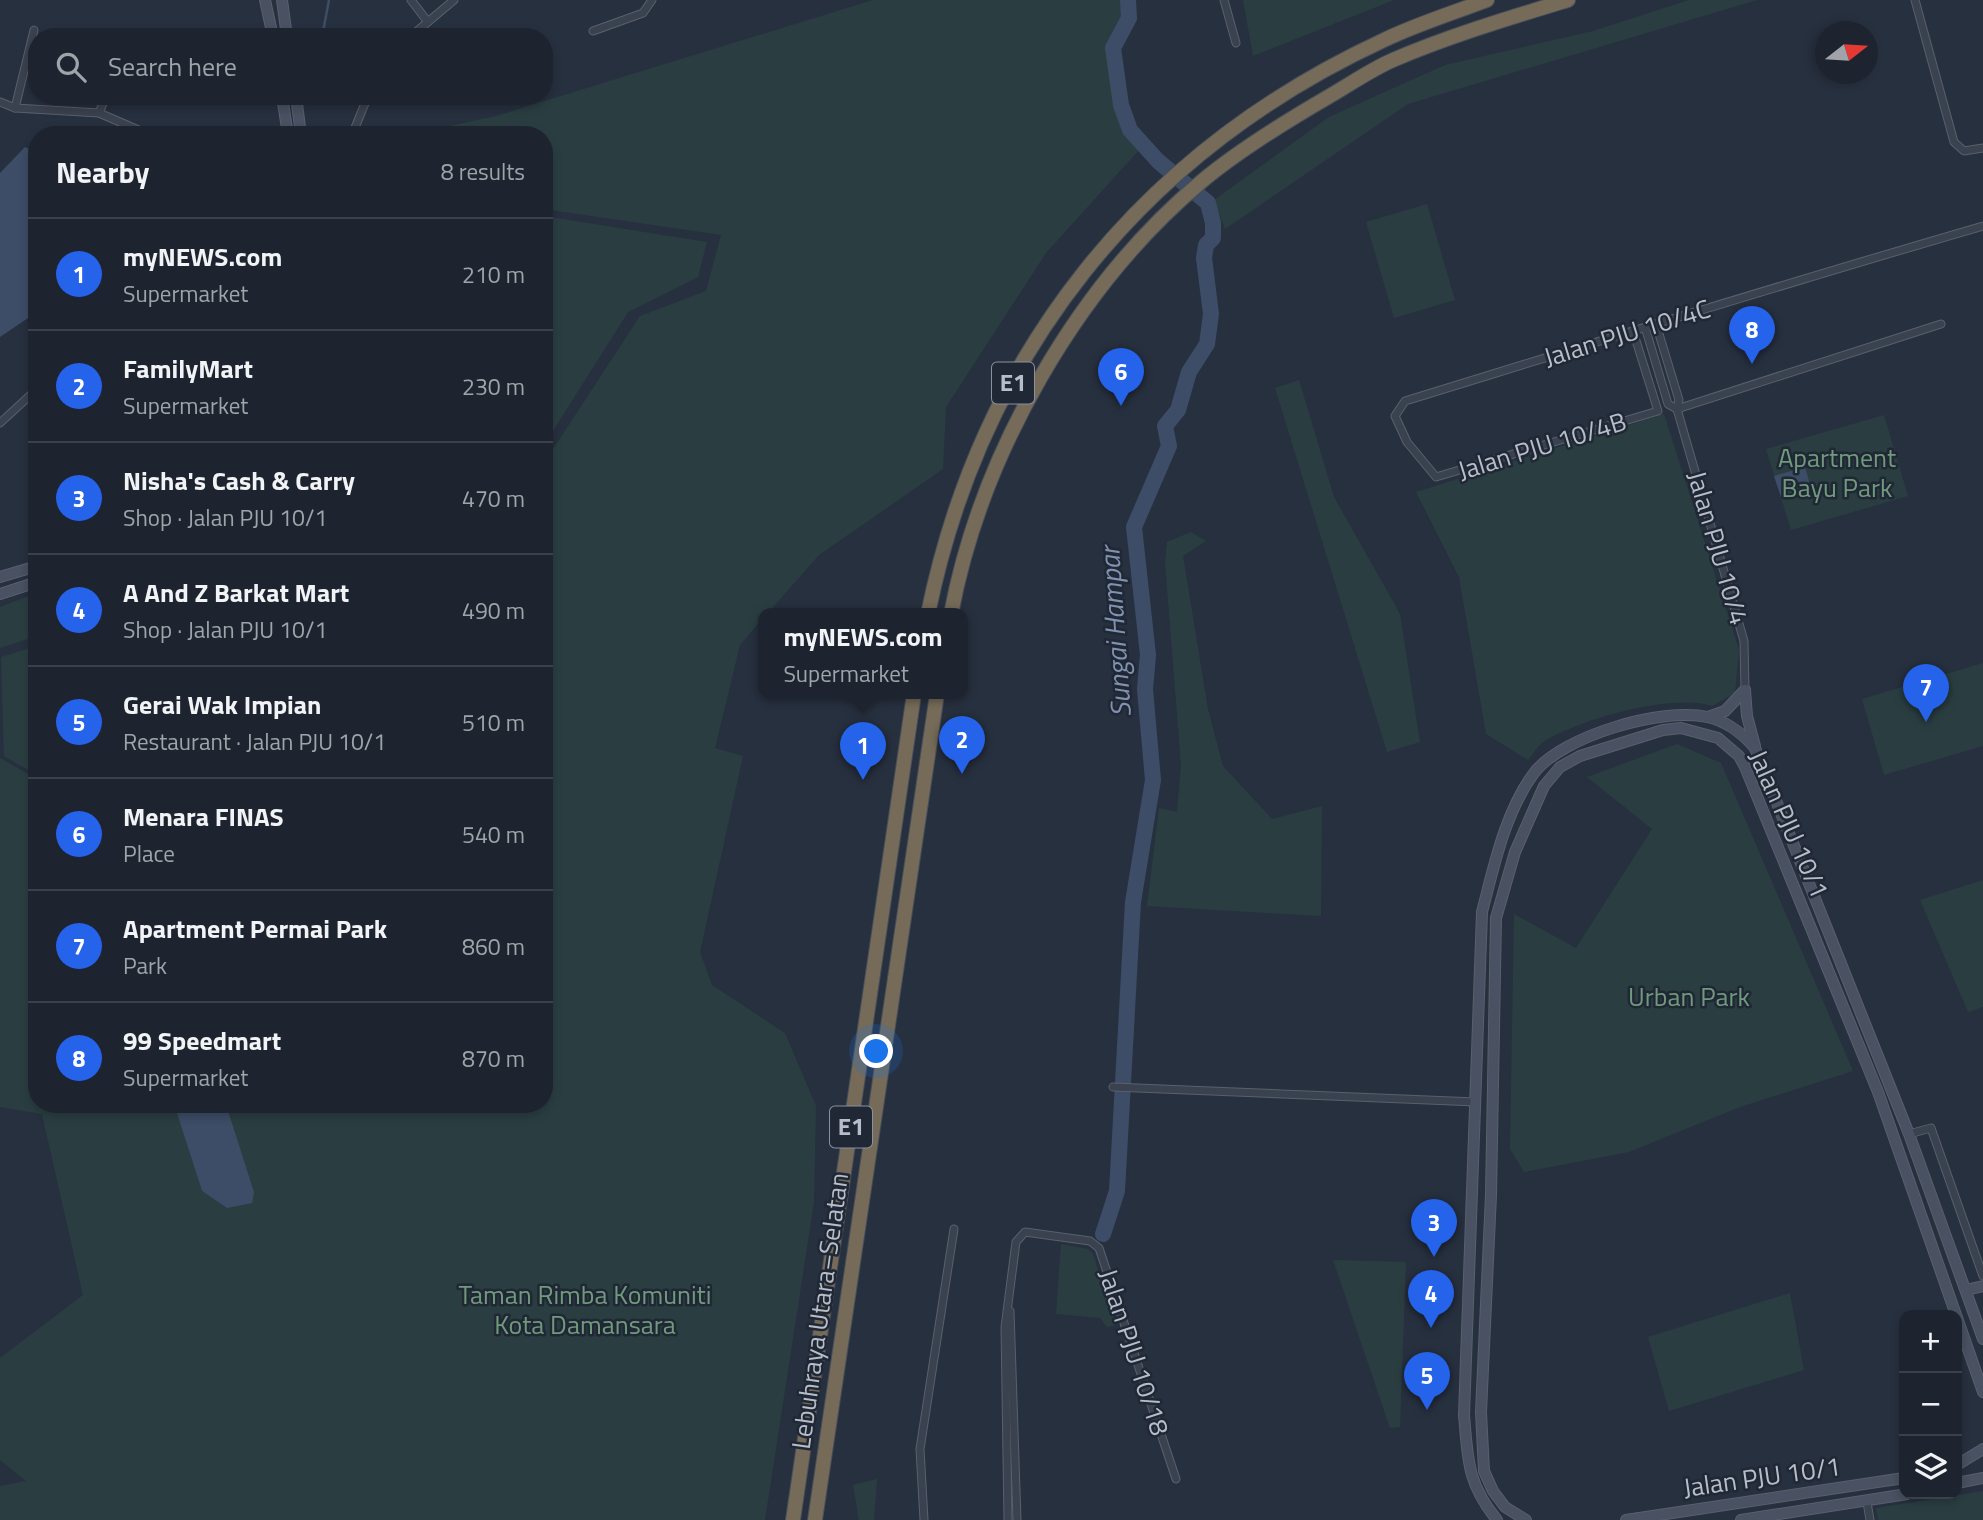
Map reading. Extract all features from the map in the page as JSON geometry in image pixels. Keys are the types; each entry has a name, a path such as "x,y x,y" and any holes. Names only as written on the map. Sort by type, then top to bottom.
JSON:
{"highway":[{"name":"E1","path":"929,608 959,501 989,424 1059,303 1112,237 1160,186 1184,165 1287,92 1384,40 1488,0"},
{"name":"E1","path":"952,608 959,571 978,509 1010,432 1027,400 1128,253 1175,205 1202,181 1297,114 1391,61 1491,23 1567,0"},
{"name":"Lebuhraya Utara–Selatan","path":"793,1520 913,699"},
{"name":"Lebuhraya Utara–Selatan","path":"815,1520 936,699"}],"street":[{"path":"265,0 271,28"},
{"path":"282,0 286,28"},
{"path":"411,0 428,22"},
{"path":"421,28 454,0"},
{"path":"593,31 643,12 652,0"},
{"path":"1224,0 1236,43"},
{"path":"1915,0 1959,148 1964,151 1983,148"},
{"path":"15,108 28,55"},
{"path":"0,102 15,108 99,113 129,126"},
{"path":"99,113 102,105"},
{"path":"283,105 287,126"},
{"path":"298,105 302,126"},
{"path":"356,126 364,105"},
{"name":"Jalan PJU 10/4C","path":"1405,401 1983,226"},
{"name":"Jalan PJU 10/4","path":"1656,324 1679,400 1677,409 1744,641 1747,660 1745,690"},
{"path":"1677,409 1941,324"},
{"name":"Jalan PJU 10/4","path":"1645,327 1668,404 1677,409"},
{"name":"Jalan PJU 10/4B","path":"1405,401 1395,416 1397,427 1436,477 1658,411 1633,331"},
{"path":"0,423 28,397"},
{"path":"3,578 28,569"},
{"path":"0,594 28,585"},
{"path":"1708,717 1725,711 1745,690"},
{"path":"1745,690 1747,716 1755,748"},
{"path":"1610,746 1660,717"},
{"name":"Jalan PJU 10/1","path":"1497,1520 1480,1500 1469,1475 1464,1415 1482,912 1502,838 1533,774 1550,755 1563,748 1660,717 1708,717 1736,731 1755,748 1909,1133 1983,1339"},
{"name":"Jalan PJU 10/1","path":"1527,1520 1505,1507 1493,1491 1485,1471 1481,1412 1496,918 1532,807 1544,786 1560,767 1610,746 1663,730 1681,728 1718,738 1739,756 1878,1092 1983,1392"},
{"path":"1806,872 1806,901 1829,971"},
{"path":"1480,993 1494,1036"},
{"path":"1113,1087 1476,1102"},
{"path":"1909,1133 1931,1128 1983,1276"},
{"path":"924,1520 920,1449 954,1229"},
{"name":"Jalan PJU 10/18","path":"1008,1520 1005,1327 1016,1242 1021,1234 1030,1232 1090,1241 1100,1248 1176,1479"},
{"path":"1966,1290 1983,1286"},
{"name":"Jalan PJU 10/18","path":"1009,1300 1017,1520"},
{"path":"1467,1350 1486,1303"},
{"path":"1967,1343 1983,1368"},
{"path":"1962,1463 1983,1449"},
{"path":"1962,1465 1983,1462"},
{"path":"1962,1482 1983,1478"},
{"name":"Jalan PJU 10/1","path":"1626,1520 1899,1479"},
{"path":"1797,1512 1837,1489"},
{"name":"Jalan PJU 10/1","path":"1741,1520 1899,1496"},
{"path":"1867,1502 1870,1520"}],"green space":[{"name":"Taman Rimba Komuniti Kota Damansara","path":"873,0 1122,0 1123,16 1109,48 1117,107 1125,132 1139,150 1046,253 946,407 943,469 819,555 772,608 758,608 758,624 740,645 715,748 743,756 700,952 712,985 785,1033 816,1106 814,1202 765,1520 0,1520 0,1486 26,1481 0,1460 0,1358 83,1295 42,1114 36,1113 177,1113 202,1191 227,1208 254,1192 229,1113 553,1113 553,449 640,316 706,291 721,235 553,210 553,126 450,126 532,105 553,105 553,98"},
{"path":"1243,0 1394,0 1253,56"},
{"path":"1689,0 1757,0 1408,104 1225,229 1214,200 1329,117 1445,65 1593,31"},
{"path":"1427,204 1455,300 1394,318 1366,222"},
{"path":"553,217 707,242 698,277 628,312 553,431"},
{"path":"1299,380 1334,497 1400,614 1420,742 1387,752 1275,388"},
{"path":"1664,414 1739,650 1735,693 1712,706 1674,703 1651,706 1582,724 1546,740 1528,760 1486,734 1459,577 1416,492"},
{"name":"Apartment Bayu Park","path":"1884,415 1908,496 1791,530 1766,449"},
{"path":"1191,532 1206,541 1183,556 1208,709 1223,766 1272,819 1322,806 1321,916 1147,906 1159,808 1177,812 1181,765 1165,562 1167,542"},
{"path":"28,596 28,639 0,648 0,607"},
{"path":"28,649 28,770 4,756 1,657"},
{"path":"1983,663 1983,746 1884,775 1862,699"},
{"name":"Urban Park","path":"1677,744 1721,763 1853,1071 1740,1107 1629,1152 1524,1172 1510,1149 1514,914 1576,948 1652,829 1587,777"},
{"name":"Taman Rimba Komuniti Kota Damansara","path":"0,758 28,774 28,1112 0,1107"},
{"path":"1983,880 1983,1007 1968,1012 1920,900"},
{"path":"1061,1244 1088,1249 1093,1254 1116,1325 1107,1327 1100,1318 1056,1314"},
{"path":"1333,1260 1406,1262 1400,1427 1390,1428"},
{"path":"1790,1293 1804,1370 1669,1411 1648,1337"},
{"path":"877,1479 874,1520 859,1520 853,1485"},
{"path":"1983,1491 1983,1520 1878,1520 1876,1508 1933,1499 1962,1499 1962,1494"}],"water":[{"path":"25,147 28,148 28,318 0,337 0,173"},
{"path":"1805,467 1811,488 1781,497 1774,476"},
{"path":"177,1113 229,1113 254,1192 252,1203 227,1208 202,1191"}],"waterway":[{"path":"324,28 329,0"},
{"name":"Sungai Hampar","path":"1103,1234 1117,1191 1133,902 1153,780 1145,689 1148,655 1134,527 1169,446 1165,426 1178,410 1189,372 1207,344 1211,314 1204,258 1206,245 1213,238 1213,223 1208,203 1158,161 1130,130 1121,105 1113,48 1129,18 1128,0"}],"place":[{"name":"99 Speedmart","path":"1752,364"},
{"name":"Menara FINAS","path":"1121,406"},
{"name":"Apartment Permai Park","path":"1926,722"},
{"name":"FamilyMart","path":"962,774"},
{"name":"myNEWS.com","path":"863,780"},
{"name":"Nisha's Cash & Carry","path":"1434,1257"},
{"name":"A And Z Barkat Mart","path":"1431,1328"},
{"name":"Gerai Wak Impian","path":"1427,1410"}]}
